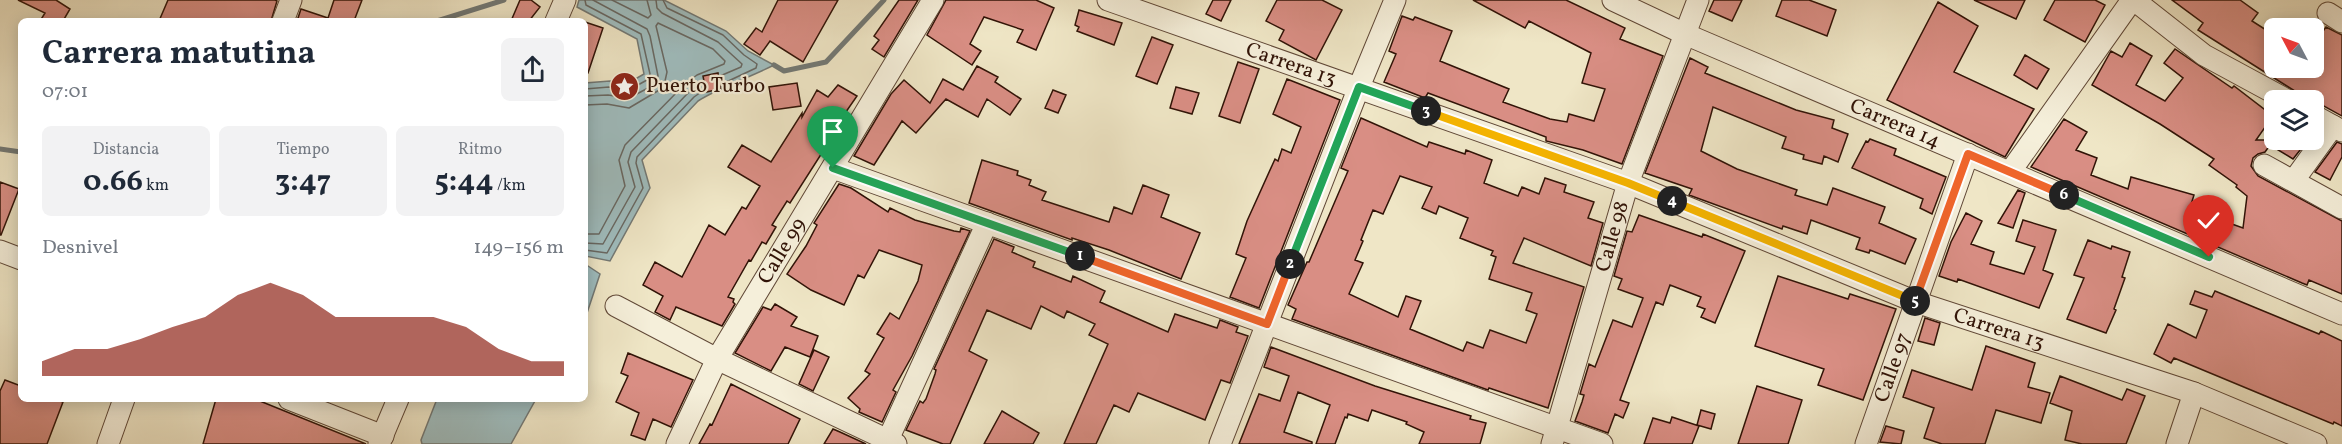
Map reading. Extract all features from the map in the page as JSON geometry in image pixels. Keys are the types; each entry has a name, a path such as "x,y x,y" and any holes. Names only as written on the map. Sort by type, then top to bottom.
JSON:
{"street":[{"path":"284,18 291,0"},
{"name":"Calle 99","path":"677,444 717,359 933,0"},
{"name":"Carrera 13","path":"1108,0 1628,183 1916,302 2194,393 2316,444"},
{"path":"1220,444 1395,0"},
{"name":"Carrera 14","path":"1613,0 1685,34 2342,314"},
{"name":"Calle 98","path":"1554,436 1628,183 1698,0"},
{"path":"2010,172 2133,0 2204,55 2269,90"},
{"path":"2294,180 2337,128"},
{"name":"Calle 97","path":"1866,444 1968,154"},
{"path":"2264,165 2342,208"},
{"path":"833,168 1267,324 1554,436 1602,444"},
{"path":"616,306 717,359 890,443 987,223"},
{"path":"0,251 18,259"},
{"path":"2177,444 2194,393"},
{"path":"108,444 123,402"},
{"path":"296,402 381,440 397,402"}],"water":[{"path":"579,0 664,0 726,31 748,51 774,65 698,101 642,160 650,188 610,261 588,257 588,83 610,81 625,85 644,74 637,39 577,7"},
{"path":"588,266 600,274 588,310"},
{"path":"436,402 534,402 511,444 422,444 421,440"}],"building":[{"path":"18,0 56,0 70,9 65,18 42,18 45,13"},
{"path":"168,0 277,1 272,18 160,18"},
{"path":"334,0 362,0 355,18 328,18"},
{"path":"520,0 531,0 540,7 531,18 512,18"},
{"path":"778,0 838,0 803,62 770,41 760,55 744,44 756,28 762,32"},
{"path":"899,0 918,0 884,57 872,49 879,40 874,36"},
{"path":"946,0 1036,0 1054,8 1036,50 1017,42 1023,30 984,17 970,44 981,51 972,65 927,35"},
{"path":"1213,0 1231,0 1221,21 1206,14"},
{"path":"1277,0 1322,0 1342,10 1316,60 1279,40 1284,30 1266,21"},
{"path":"1473,0 1566,0 1625,28 1620,39 1663,56 1622,164 1583,150 1546,141 1546,137 1428,93 1425,98 1384,82 1396,54 1389,51 1402,16 1413,20 1415,17 1452,31 1440,61 1509,89 1503,102 1550,119 1567,122 1569,114 1594,121 1605,89 1582,83 1591,53 1529,21 1525,28"},
{"path":"1714,0 1742,0 1732,21 1709,11"},
{"path":"1782,0 1809,0 1836,10 1827,36 1776,16"},
{"path":"1974,0 2025,0 2016,19"},
{"path":"2055,0 2095,0 2105,5 2085,42 2044,20"},
{"path":"2172,0 2240,0 2258,13 2252,21 2264,29 2264,72 2198,30 2203,23"},
{"path":"1938,2 1978,26 1954,72 2034,109 2005,157 1887,100"},
{"path":"301,9 328,18 298,18"},
{"path":"1079,10 1122,23 1114,45 1077,31 1079,27 1075,25"},
{"path":"588,23 603,28 588,73"},
{"path":"2326,27 2342,35 2342,116 2324,106 2324,90 2293,90 2274,78 2324,78 2324,30"},
{"path":"1152,37 1173,45 1157,84 1136,76"},
{"path":"2130,43 2152,56 2136,85 2165,101 2183,78 2164,63 2175,49 2232,88 2234,86 2264,109 2264,129 2256,140 2264,140 2264,150 2266,150 2253,158 2251,166 2258,176 2342,221 2342,294 2309,280 2307,285 2302,283 2031,167 2064,119 2087,132 2076,150 2097,158 2091,175 2128,189 2131,177 2194,195 2189,211 2227,227 2229,223 2243,228 2247,196 2236,187 2237,185 2209,165 2214,159 2160,124 2092,85 2111,51 2122,57"},
{"path":"2025,55 2049,69 2037,89 2014,75"},
{"path":"1690,58 1708,67 1705,73 1796,110 1834,120 1832,128 1848,134 1838,162 1824,156 1822,164 1803,159 1804,155 1782,148 1786,137 1713,107 1701,151 1737,169 1797,190 1795,195 1827,205 1833,188 1885,207 1879,223 1916,239 1905,264 1870,250 1869,253 1856,249 1860,238 1811,220 1807,234 1783,226 1782,229 1689,195 1692,189 1645,173"},
{"path":"1238,62 1259,69 1240,123 1219,116"},
{"path":"977,66 998,77 995,82 1021,99 1010,115 987,99 978,117 946,99 916,133 902,121 874,165 854,156 891,94 904,80 930,103 943,79 963,90"},
{"path":"718,73 721,89 706,92 703,76"},
{"path":"1287,79 1340,100 1259,308 1230,297 1246,258 1236,254 1247,221 1275,159 1278,161 1282,149 1291,153 1301,127 1273,114"},
{"path":"797,83 801,106 773,110 769,87"},
{"path":"838,85 857,96 832,132 834,134 790,203 787,201 772,225 776,227 766,244 762,242 751,261 749,260 728,297 734,299 735,304 722,326 676,307 670,320 655,312 663,296 643,285 655,262 682,277 709,225 725,235 742,207 746,209 760,186 728,167 742,145 771,162 802,113 802,117 817,90 828,97"},
{"path":"1176,87 1199,93 1192,114 1170,108"},
{"path":"1053,90 1066,95 1058,113 1045,108"},
{"path":"1361,118 1427,147 1429,142 1465,154 1466,150 1492,160 1484,183 1518,196 1522,187 1539,194 1545,178 1566,185 1564,192 1594,202 1588,218 1603,223 1591,266 1524,238 1513,263 1584,287 1548,408 1489,388 1488,390 1292,319 1296,309 1288,305 1348,171 1341,168","holes":["1400,176 1432,187 1422,208 1436,214 1439,206 1468,218 1460,238 1493,251 1491,255 1496,257 1489,279 1532,293 1526,310 1537,314 1526,343 1490,330 1483,348 1467,342 1463,351 1410,329 1421,301 1406,296 1398,317 1349,294 1363,263 1355,260 1373,210 1383,214"]},
{"path":"1870,139 1896,149 1894,155 1946,177 1932,214 1920,208 1923,199 1852,168 1866,141"},
{"path":"2337,142 2342,144 2342,157 2330,180 2315,172"},
{"path":"2278,150 2300,150 2293,159"},
{"path":"982,160 1018,171 1017,175 1031,180 1029,185 1046,192 1042,200 1109,222 1114,207 1132,214 1143,185 1169,195 1161,217 1200,233 1181,279 1109,250 1072,238 1072,240 969,203"},
{"path":"0,182 18,189 18,192 0,235"},
{"path":"839,184 851,188 888,212 890,208 915,220 954,231 960,232 961,228 970,231 912,356 893,390 896,392 882,422 859,412 860,409 848,398 870,374 865,371 884,338 877,334 890,313 899,319 918,281 922,265 879,250 864,278 858,275 844,305 811,290 787,274 806,246 817,225 814,223"},
{"path":"2018,190 2025,193 2013,228 1998,223"},
{"path":"1966,213 1982,221 1971,244 1994,252 1990,264 2024,274 2035,247 2016,241 2023,220 2056,230 2043,270 2053,274 2039,308 1958,279 1957,282 1939,276 1951,242"},
{"path":"1639,215 1702,237 1703,234 1745,251 1715,323 1701,317 1705,309 1697,306 1701,297 1670,285 1663,305 1656,302 1620,400 1629,403 1623,418 1615,414 1608,433 1575,421 1584,395 1580,394 1589,364 1595,367 1613,320 1632,327 1643,298 1618,289 1622,279 1614,276 1627,231 1632,232"},
{"path":"994,239 1014,247 1012,252 1035,262 1033,267 1071,282 1073,276 1105,291 1100,302 1168,332 1175,314 1217,328 1220,320 1238,327 1236,332 1248,336 1230,383 1221,380 1205,420 1138,393 1129,412 1114,405 1096,444 1064,444 1108,344 1089,335 1095,324 1067,311 1064,318 1041,306 1031,329 987,310 969,351 987,360 950,444 943,444 906,430 920,401 923,403 926,399 935,374 934,369"},
{"path":"2088,240 2111,249 2112,246 2130,252 2122,277 2125,278 2114,309 2116,310 2106,333 2067,319 2084,278 2074,275"},
{"path":"1778,276 1848,299 1850,294 1896,309 1863,400 1818,385 1824,369 1755,346"},
{"path":"2195,291 2212,297 2215,291 2319,334 2321,331 2342,341 2342,426 2174,358 2171,363 2154,354 2168,324 2196,338 2207,310 2190,304"},
{"path":"775,304 797,317 791,326 818,336 810,357 785,347 771,371 735,353 763,307 771,310"},
{"path":"1925,318 1940,323 1934,345 1918,341"},
{"path":"1986,346 2035,363 2028,387 2050,393 2041,423 1996,410 1985,444 1942,444 1924,438 1934,408 1903,397 1912,370 1972,390"},
{"path":"1271,347 1375,386 1471,416 1470,419 1486,423 1480,444 1419,444 1424,432 1406,424 1407,422 1372,410 1368,421 1348,414 1335,444 1316,444 1330,405 1298,392 1284,432 1312,442 1312,444 1239,444 1259,394 1280,401 1289,376 1264,367"},
{"path":"814,350 829,357 813,391 799,384"},
{"path":"628,353 693,380 671,427 653,419 645,440 631,435 639,413 616,402 628,376 621,373"},
{"path":"2060,376 2122,400 2127,389 2145,396 2126,444 2082,444 2065,440 2072,411 2050,403"},
{"path":"5,380 18,385 18,402 63,402 47,444 0,444 0,391"},
{"path":"731,384 800,419 788,444 699,444 710,424 712,425"},
{"path":"1757,386 1802,400 1788,444 1738,444"},
{"path":"215,402 262,402 366,444 203,444"},
{"path":"1701,410 1715,414 1711,429 1697,425"},
{"path":"1002,411 1039,433 1033,444 984,444"},
{"path":"1672,417 1699,426 1692,444 1644,444 1653,418 1670,423"},
{"path":"1886,426 1904,431 1901,444 1880,442"},
{"path":"833,429 840,432 866,444 824,444"}],"waterway":[{"path":"447,18 504,0"},
{"path":"774,65 784,71 826,62 884,0"},
{"path":"0,149 18,152"}],"place":[{"name":"Puerto Turbo","path":"625,86"}],"route":[{"path":"833,168 1267,324 1359,87 1628,183 1916,302 1968,154 2209,257"}]}
